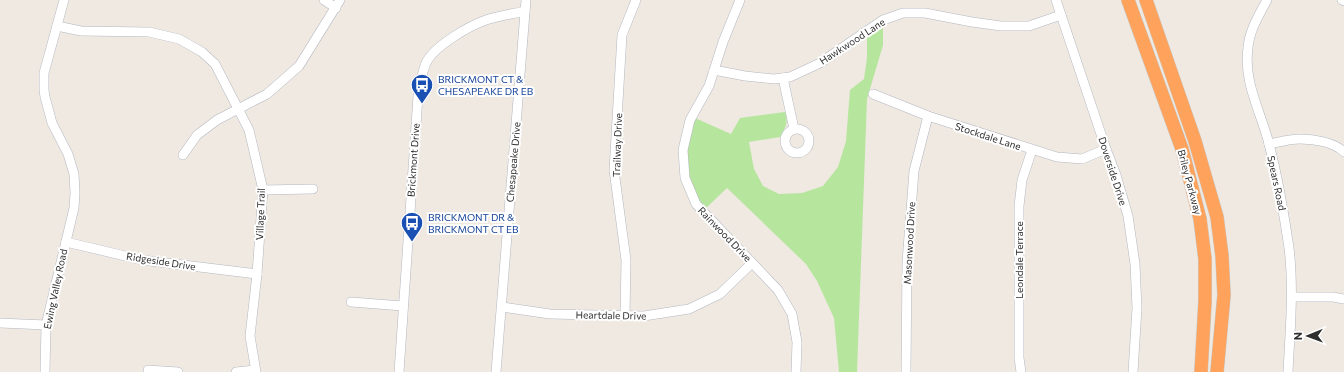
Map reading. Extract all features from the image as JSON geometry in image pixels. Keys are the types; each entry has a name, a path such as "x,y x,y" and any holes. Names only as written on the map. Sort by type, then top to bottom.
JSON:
{"highway":[{"name":"Briley Parkway","path":"1128,0 1182,149 1200,219 1205,259 1205,301 1201,372"},
{"name":"Briley Parkway","path":"1146,0 1194,141 1217,217 1222,256 1224,296 1217,372"}],"street":[{"name":"Ewing Valley Road","path":"45,372 46,325 74,208 75,193 74,174 68,154 52,123 45,97 44,73 64,0"},
{"path":"183,155 197,135 217,120 267,94 299,66 338,4 324,0"},
{"name":"Chesapeake Drive","path":"496,372 526,0"},
{"name":"Trailway Drive","path":"625,316 626,260 614,170 622,35 636,0"},
{"name":"Rainwood Drive","path":"740,0 722,42 709,86 690,120 683,150 685,178 696,204 778,290 792,314 797,342 796,372"},
{"name":"Doverside Drive","path":"1056,0 1116,175 1128,216 1134,264 1137,308 1133,372"},
{"name":"Spears Road","path":"1266,0 1255,23 1248,47 1247,68 1250,87 1269,144 1288,243 1292,297 1288,372"},
{"name":"Brickmont Drive","path":"399,372 418,96 422,75 427,61 439,47 460,33 485,20 525,11"},
{"name":"Hawkwood Lane","path":"714,70 745,76 774,79 790,77 820,63 883,20 902,13 925,13 1001,26 1029,26 1062,15"},
{"name":"Village Trail","path":"57,26 81,31 149,32 179,39 202,52 215,64 250,130 263,190 257,274 250,336 255,371"},
{"path":"783,78 794,128"},
{"name":"Stockdale Lane","path":"873,94 928,116 1057,157 1082,159 1106,149"},
{"name":"Masonwood Drive","path":"906,372 907,262 914,171 928,116"},
{"path":"1269,144 1299,139 1322,142 1340,148 1344,152"},
{"name":"Leondale Terrace","path":"1020,372 1018,206 1022,180 1032,150"},
{"path":"263,190 313,189"},
{"name":"Ridgeside Drive","path":"66,242 142,260 257,274"},
{"name":"Heartdale Drive","path":"502,306 550,314 625,316 644,316 689,310 720,294 752,263"},
{"path":"1292,297 1344,299"},
{"path":"351,302 403,306"},
{"path":"0,323 46,325"},
{"path":"148,370 178,372"},
{"path":"236,372 255,371"}],"green space":[{"path":"883,25 883,45 867,99 857,372 839,372 834,318 817,281 806,264 727,188 705,209 700,204 687,174 686,152 695,118 731,134 740,118 785,112 785,128 780,137 749,142 754,169 763,186 779,194 802,193 823,186 838,167 846,141 850,90 864,79 867,58 867,34"}],"place":[{"name":"BRICKMONT CT & CHESAPEAKE DR EB","path":"422,104"},
{"name":"BRICKMONT DR & BRICKMONT CT EB","path":"412,242"}]}
